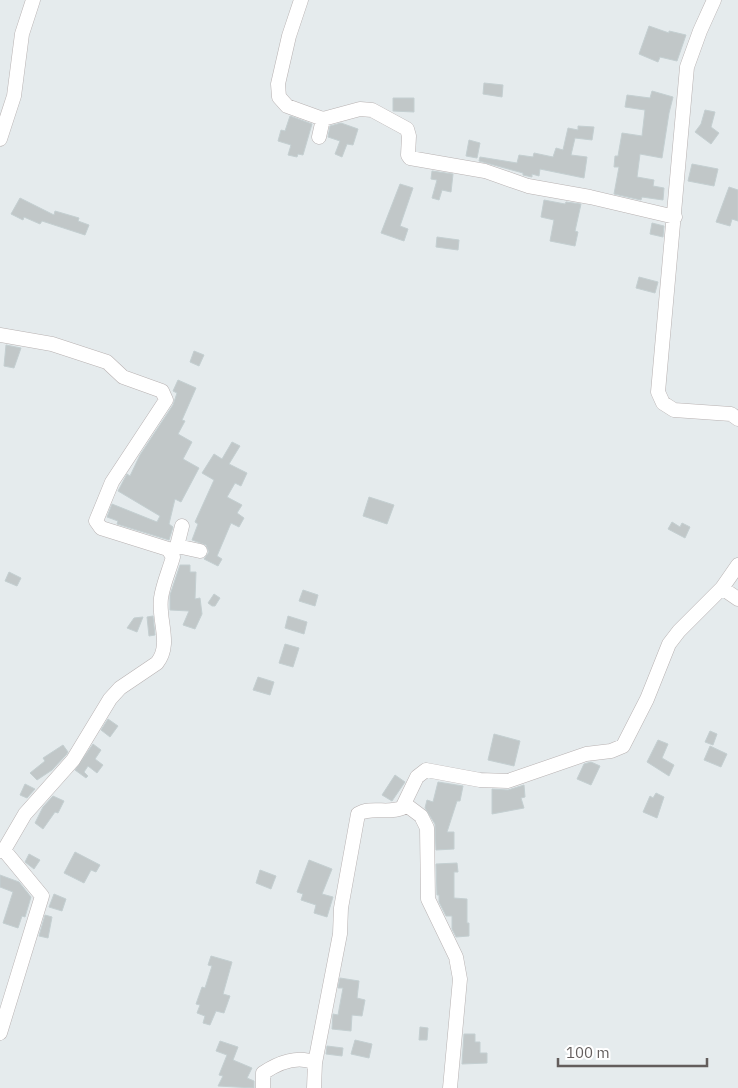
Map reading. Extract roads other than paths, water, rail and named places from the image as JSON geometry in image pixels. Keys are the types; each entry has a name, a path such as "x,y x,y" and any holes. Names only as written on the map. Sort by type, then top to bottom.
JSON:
{"street":[{"path":"0,139 14,96 22,34 33,0"},
{"path":"301,0 288,36 278,84 279,97 287,106 323,119 360,109 372,110 406,129 409,136 408,155 410,158 485,171 528,186 590,197 674,217"},
{"path":"714,0 700,30 688,67 658,392 663,404 674,410 731,414 738,418"},
{"path":"319,137 323,119"},
{"path":"0,335 52,344 107,362 123,377 162,392 166,400 112,482 96,521 101,528 168,549 200,551"},
{"path":"0,1033 42,896 2,851 25,814 73,760 110,699 120,688 162,658 165,645 161,598 182,526"},
{"path":"314,1088 315,1063 340,934 342,908 356,816 363,811 398,809 405,804 408,792 417,777 426,770 480,780 508,781 586,754 616,750 624,746 648,700 669,644 679,630 722,588 738,565"},
{"path":"722,588 738,599"},
{"path":"405,804 420,816 427,828 428,899 458,964 460,979 450,1088"},
{"path":"263,1088 263,1073 274,1066 294,1060 308,1060 315,1063"}]}
